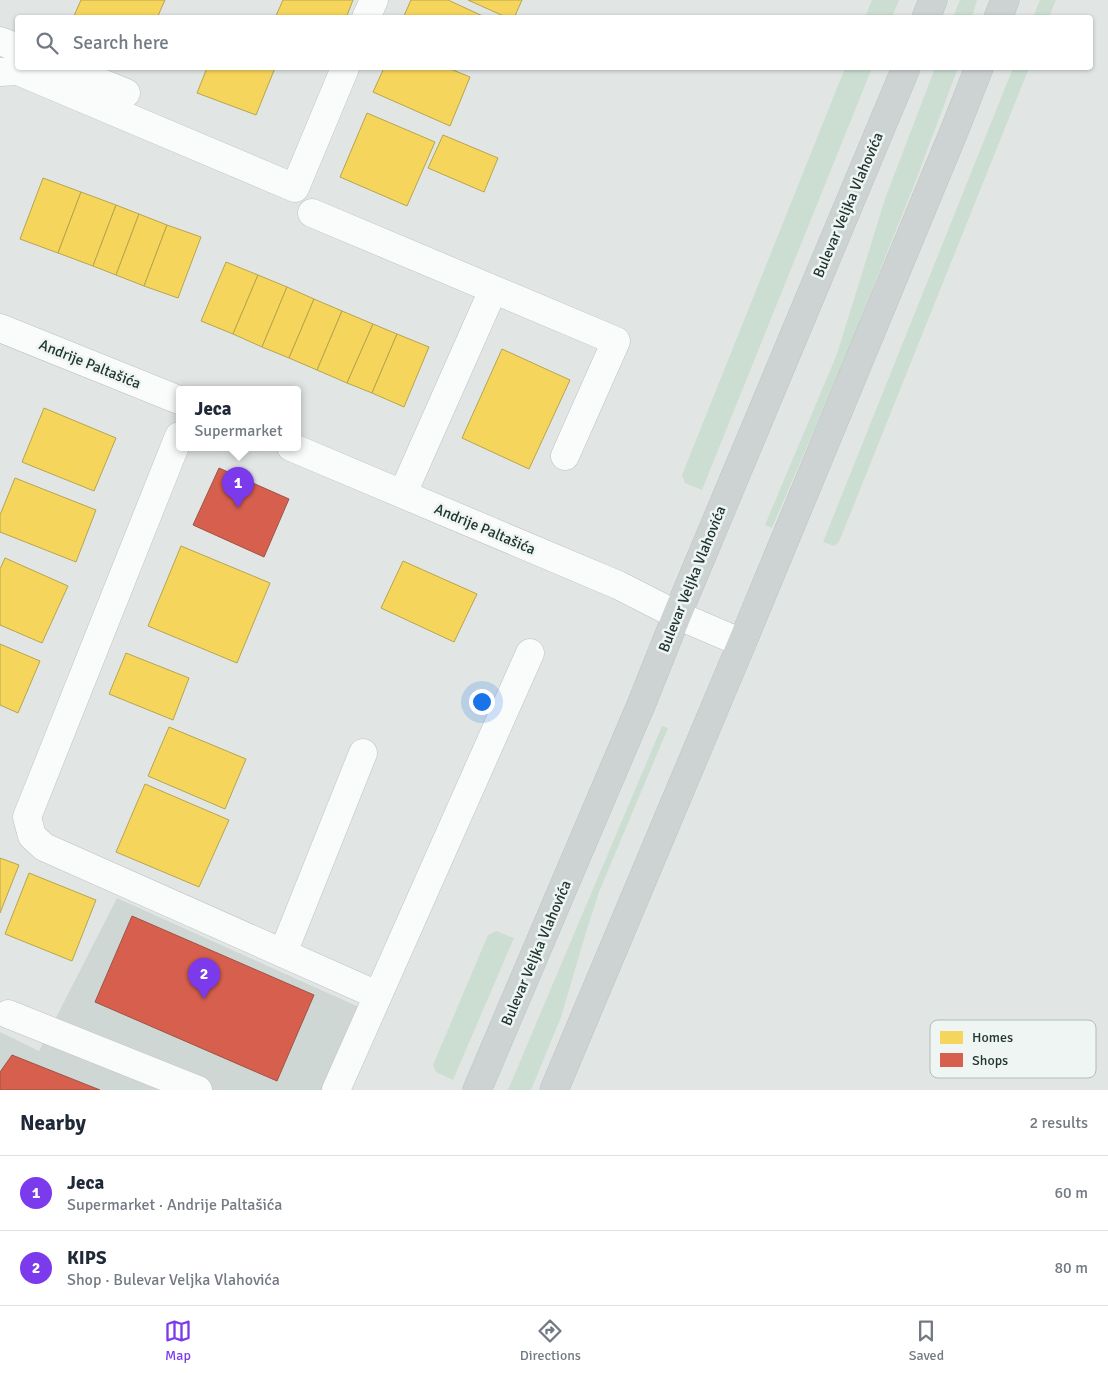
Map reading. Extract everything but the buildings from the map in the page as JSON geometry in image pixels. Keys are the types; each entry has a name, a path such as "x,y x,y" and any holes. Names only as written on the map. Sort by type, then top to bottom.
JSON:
{"main road":[{"path":"927,15 933,0"},
{"path":"999,15 1005,0"},
{"name":"Bulevar Veljka Vlahovića","path":"477,1090 622,750 905,70"},
{"path":"554,1090 742,643 978,70"}],"street":[{"path":"367,15 374,0"},
{"path":"0,40 15,47"},
{"path":"70,70 126,93"},
{"path":"0,72 18,71 295,188 345,70"},
{"path":"312,214 616,341 565,456"},
{"path":"403,493 493,290"},
{"name":"Andrije Paltašića","path":"0,328 176,399"},
{"path":"176,444 27,817 32,836 44,846 377,995"},
{"name":"Andrije Paltašića","path":"301,451 618,585 677,615 742,643"},
{"path":"336,1090 530,653"},
{"path":"283,953 364,753"},
{"path":"8,1014 198,1090"}],"shaded area":[{"path":"117,898 370,1012 340,1090 0,1090 0,1032 39,1051"}],"green space":[{"path":"872,0 899,0 893,15 866,15"},
{"path":"960,0 977,0 973,15 954,15"},
{"path":"1040,0 1056,0 1050,15 1034,15"},
{"path":"844,70 871,70 702,490 685,483 682,475"},
{"path":"934,70 957,70 849,348 772,528 765,525 837,354 885,199"},
{"path":"1012,70 1028,70 839,542 834,546 823,542"},
{"path":"662,726 668,728 599,892 561,1017 531,1090 508,1090"},
{"path":"496,931 514,938 453,1080 436,1072 433,1065 488,935"}],"place":[{"name":"Jeca","path":"238,508"},
{"name":"KIPS","path":"204,999"}]}
